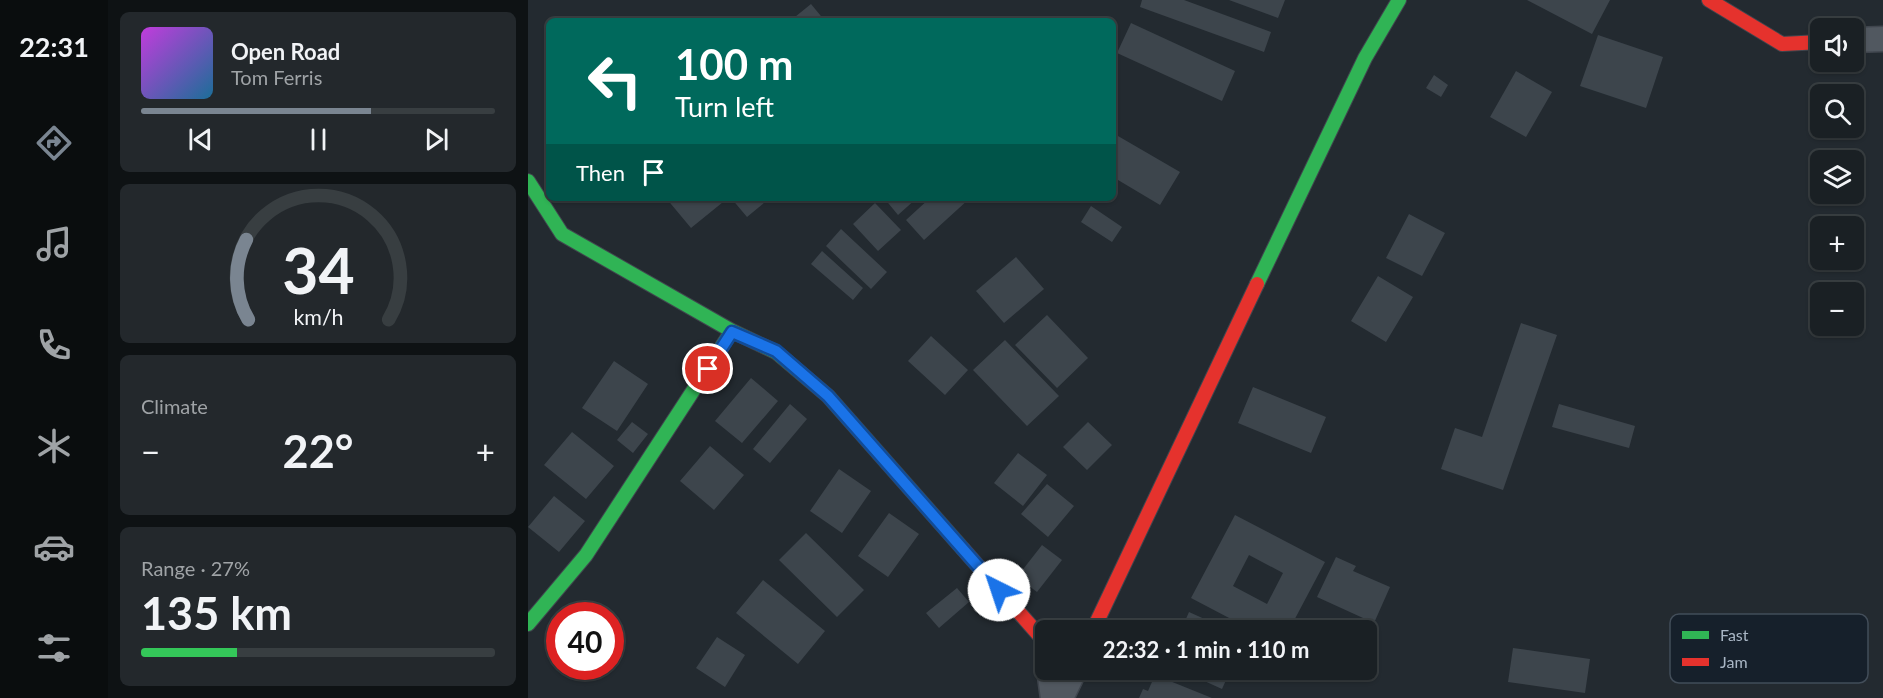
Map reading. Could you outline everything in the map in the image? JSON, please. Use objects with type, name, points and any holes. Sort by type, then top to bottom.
[{"type":"street","points":[[1098,620],[1365,58],[1399,0]]},
{"type":"street","points":[[1709,0],[1782,44],[1810,43]]},
{"type":"street","points":[[1864,40],[1883,39]]},
{"type":"street","points":[[528,181],[539,202],[562,234],[732,332],[776,351],[828,396],[1035,631]]},
{"type":"street","points":[[528,624],[586,555],[732,332]]},
{"type":"street","points":[[1051,680],[1053,698]]},
{"type":"street","points":[[1061,698],[1070,680]]},
{"type":"building","points":[[1142,0],[1184,0],[1271,32],[1264,52],[1140,7]]},
{"type":"building","points":[[1229,0],[1285,0],[1278,18]]},
{"type":"building","points":[[1527,0],[1610,0],[1592,34]]},
{"type":"building","points":[[811,4],[823,18],[794,18]]},
{"type":"building","points":[[1131,23],[1235,71],[1222,101],[1117,53]]},
{"type":"building","points":[[1598,35],[1663,57],[1646,108],[1580,86]]},
{"type":"building","points":[[1516,71],[1552,92],[1526,137],[1490,117]]},
{"type":"building","points":[[1434,75],[1448,85],[1441,97],[1426,88]]},
{"type":"building","points":[[1118,136],[1180,172],[1160,205],[1116,179],[1116,139]]},
{"type":"building","points":[[668,201],[724,201],[691,228]]},
{"type":"building","points":[[734,201],[766,201],[747,217]]},
{"type":"building","points":[[886,201],[914,201],[898,215]]},
{"type":"building","points":[[927,201],[967,201],[924,240],[906,220]]},
{"type":"building","points":[[875,203],[901,230],[878,251],[853,224]]},
{"type":"building","points":[[1091,206],[1122,227],[1112,242],[1081,222]]},
{"type":"building","points":[[1409,214],[1445,233],[1422,276],[1386,258]]},
{"type":"building","points":[[841,229],[887,272],[871,289],[826,246]]},
{"type":"building","points":[[822,251],[863,288],[853,300],[811,264]]},
{"type":"building","points":[[1016,257],[1044,289],[1004,323],[976,291]]},
{"type":"building","points":[[1378,276],[1413,297],[1386,342],[1351,321]]},
{"type":"building","points":[[1047,315],[1088,358],[1057,388],[1015,345]]},
{"type":"building","points":[[1521,323],[1557,335],[1503,490],[1441,469],[1455,428],[1482,437]]},
{"type":"building","points":[[931,336],[968,370],[945,395],[908,361]]},
{"type":"building","points":[[1005,340],[1059,396],[1027,426],[973,370]]},
{"type":"building","points":[[614,361],[648,384],[617,431],[582,408]]},
{"type":"building","points":[[751,378],[778,401],[742,443],[715,421]]},
{"type":"building","points":[[1253,387],[1326,417],[1311,453],[1238,423]]},
{"type":"building","points":[[790,404],[807,419],[770,463],[753,449]]},
{"type":"building","points":[[1559,404],[1635,426],[1629,448],[1552,427]]},
{"type":"building","points":[[632,422],[648,434],[633,453],[617,440]]},
{"type":"building","points":[[1088,422],[1112,445],[1087,470],[1063,447]]},
{"type":"building","points":[[572,432],[614,466],[586,499],[544,465]]},
{"type":"building","points":[[710,446],[744,475],[714,510],[680,481]]},
{"type":"building","points":[[1018,453],[1047,475],[1023,506],[994,483]]},
{"type":"building","points":[[839,469],[871,491],[842,533],[810,511]]},
{"type":"building","points":[[1047,484],[1074,506],[1048,537],[1021,514]]},
{"type":"building","points":[[554,496],[585,521],[559,552],[528,527]]},
{"type":"building","points":[[889,513],[919,534],[888,577],[858,556]]},
{"type":"building","points":[[1235,515],[1325,562],[1294,620],[1233,620],[1191,598]],"holes":[[[1249,555],[1283,573],[1267,604],[1233,586]]]},
{"type":"building","points":[[806,533],[864,590],[837,617],[779,560]]},
{"type":"building","points":[[1042,545],[1062,560],[1037,592],[1017,577]]},
{"type":"building","points":[[1336,557],[1356,566],[1353,571],[1390,587],[1375,620],[1367,620],[1317,597]]},
{"type":"building","points":[[763,580],[825,631],[798,664],[736,613]]},
{"type":"building","points":[[957,588],[969,602],[939,628],[926,613]]},
{"type":"building","points":[[1189,612],[1207,620],[1185,620]]},
{"type":"building","points":[[717,637],[745,655],[725,687],[696,668]]},
{"type":"building","points":[[1513,648],[1590,659],[1585,693],[1508,682]]},
{"type":"building","points":[[1153,680],[1167,680],[1212,698],[1139,698],[1143,689],[1148,691]]},
{"type":"building","points":[[1202,680],[1226,680],[1222,689]]},
{"type":"traffic: fast","points":[[1257,284],[1365,58],[1399,0]]},
{"type":"traffic: fast","points":[[528,181],[562,234],[732,331],[776,352],[828,396],[963,549]]},
{"type":"traffic: fast","points":[[528,624],[586,555],[732,331]]},
{"type":"traffic: jam","points":[[1709,0],[1782,44],[1810,43]]},
{"type":"traffic: jam","points":[[1098,620],[1257,284]]},
{"type":"traffic: jam","points":[[963,549],[1035,631]]},
{"type":"route","points":[[708,369],[732,332],[776,351],[828,396],[999,590]]}]
